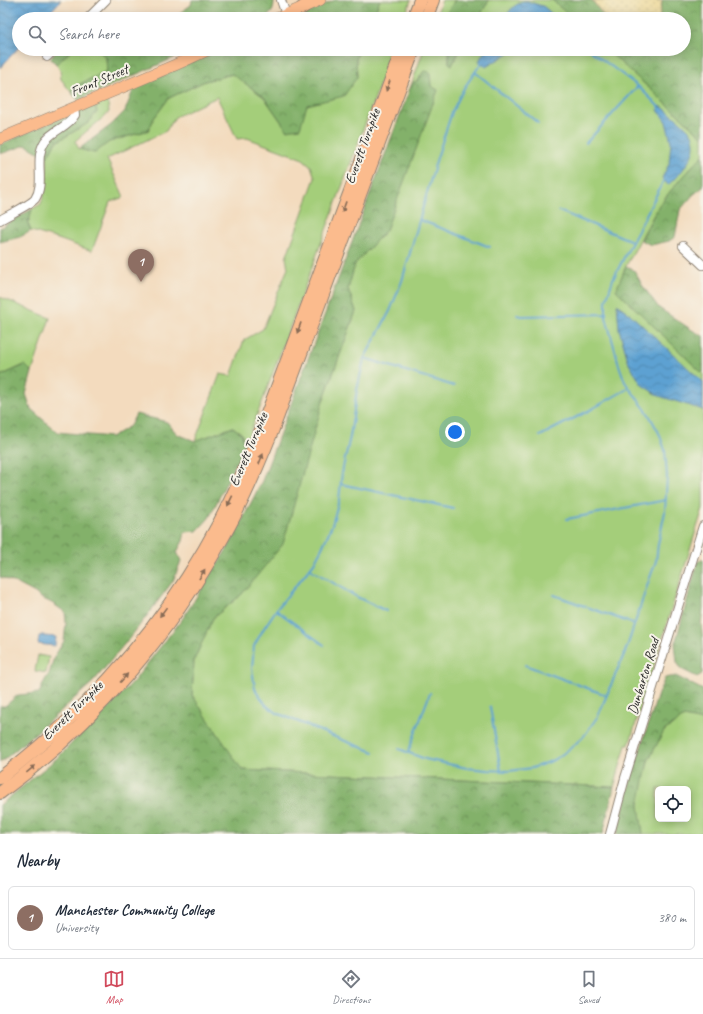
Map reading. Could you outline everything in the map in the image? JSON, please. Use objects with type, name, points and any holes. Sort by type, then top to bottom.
[{"type":"highway","points":[[302,8],[313,0]]},
{"type":"highway","points":[[416,12],[420,0]]},
{"type":"highway","points":[[429,12],[433,0]]},
{"type":"highway","name":"Everett Turnpike","points":[[0,778],[63,725],[123,663],[175,595],[209,540],[232,496],[260,430],[399,56]]},
{"type":"highway","name":"Everett Turnpike","points":[[0,793],[60,744],[120,684],[143,657],[173,617],[197,582],[226,533],[257,468],[273,429],[411,56]]},
{"type":"main road","points":[[293,12],[320,0]]},
{"type":"main road","name":"Front Street","points":[[0,139],[195,56]]},
{"type":"street","points":[[94,12],[106,0]]},
{"type":"street","points":[[281,0],[281,12]]},
{"type":"street","points":[[0,220],[34,199],[39,184],[39,156],[41,148],[48,137],[71,121],[75,115],[74,108]]},
{"type":"street","points":[[683,246],[703,265]]},
{"type":"street","name":"Dunbarton Road","points":[[610,834],[627,771],[703,526]]},
{"type":"green space","points":[[192,0],[274,0],[272,12],[181,12],[191,5]]},
{"type":"green space","points":[[335,0],[380,0],[375,12],[307,12]]},
{"type":"green space","points":[[380,0],[411,0],[407,12],[375,12]]},
{"type":"green space","points":[[442,0],[455,0],[448,12],[438,12]]},
{"type":"green space","points":[[455,0],[489,0],[482,12],[448,11]]},
{"type":"green space","points":[[489,0],[552,0],[565,12],[482,12]]},
{"type":"green space","points":[[552,0],[592,0],[601,12],[565,12]]},
{"type":"green space","points":[[662,0],[703,0],[703,137],[614,56],[691,56],[691,12],[660,12]]},
{"type":"green space","points":[[52,56],[65,56],[56,64],[50,58]]},
{"type":"green space","points":[[65,56],[104,56],[106,58],[107,71],[80,84],[70,91],[61,79],[60,70],[56,64]]},
{"type":"green space","points":[[104,56],[178,56],[78,100],[70,91],[80,84],[107,71],[106,58]]},
{"type":"green space","points":[[205,56],[357,56],[357,77],[344,96],[307,105],[300,128],[287,130],[264,97],[232,74],[205,81],[169,98],[154,118],[149,130],[109,142],[95,153],[79,149],[111,125],[125,111],[134,88]]},
{"type":"green space","points":[[357,56],[390,56],[244,447],[242,434],[233,427],[195,441],[220,374],[231,376],[244,340],[263,329],[288,268],[286,258],[315,178],[311,166],[303,159],[247,138],[237,139],[217,97],[175,117],[166,131],[107,159],[124,197],[110,202],[92,251],[31,231],[28,224],[32,209],[41,204],[47,184],[47,157],[55,143],[88,123],[97,112],[95,104],[106,101],[109,112],[75,141],[79,149],[94,153],[109,142],[149,130],[154,118],[169,98],[205,81],[233,74],[264,97],[287,130],[307,105],[357,77]]},
{"type":"green space","points":[[422,56],[449,56],[449,62],[452,65],[457,56],[614,56],[703,137],[703,155],[659,205],[626,266],[617,289],[703,374],[703,508],[629,745],[626,745],[614,787],[241,770],[192,695],[194,660],[213,618],[242,594],[323,401],[356,311],[348,289],[355,264],[386,230],[431,86],[424,71],[417,81],[412,83]]},
{"type":"green space","points":[[449,56],[457,56],[452,65],[449,63]]},
{"type":"green space","points":[[424,71],[430,72],[431,86],[438,90],[386,230],[355,264],[348,289],[356,311],[323,401],[283,544],[242,594],[213,618],[194,660],[192,695],[242,770],[614,787],[603,834],[0,834],[0,805],[56,759],[133,682],[183,618],[229,546],[262,481],[412,83],[417,81]]},
{"type":"green space","points":[[95,104],[97,112],[88,123],[55,143],[47,157],[26,145],[0,154],[0,145]]},
{"type":"green space","points":[[703,155],[703,187],[693,195],[680,210],[675,237],[669,241],[651,245],[641,240],[659,205]]},
{"type":"green space","points":[[32,209],[28,224],[31,231],[20,237],[0,242],[0,228]]},
{"type":"green space","points":[[626,266],[634,270],[642,285],[659,308],[703,336],[703,374],[616,290]]},
{"type":"green space","points":[[0,297],[50,318],[32,372],[24,365],[0,376]]},
{"type":"green space","points":[[25,365],[32,372],[26,394],[31,409],[57,432],[111,437],[130,426],[136,414],[167,422],[177,434],[195,441],[233,427],[242,434],[244,447],[209,518],[197,531],[185,532],[183,541],[177,552],[181,561],[173,581],[136,630],[94,681],[0,763],[0,706],[5,706],[18,695],[39,693],[49,674],[54,657],[64,641],[66,623],[65,612],[35,593],[0,577],[0,376]]},
{"type":"green space","points":[[703,559],[703,607],[701,624],[703,643],[702,674],[697,677],[681,669],[677,662],[675,644],[698,561]]},
{"type":"green space","points":[[38,655],[49,657],[46,673],[35,671]]},
{"type":"green space","points":[[676,676],[703,690],[703,721],[684,717],[664,731],[648,761],[639,805],[643,834],[617,834],[631,778],[658,694],[665,678]]},
{"type":"green space","points":[[684,717],[703,721],[703,832],[699,834],[643,834],[638,805],[648,761],[664,731]]},
{"type":"sand","points":[[592,0],[662,0],[660,12],[601,12]]},
{"type":"water","points":[[0,0],[61,0],[50,12],[12,12],[12,55],[0,68]]},
{"type":"water","points":[[526,1],[543,6],[550,12],[509,12],[518,4]]},
{"type":"water","points":[[482,56],[504,56],[486,67],[479,61]]},
{"type":"water","points":[[661,106],[690,131],[694,146],[689,161],[685,167],[668,185],[662,178],[669,164],[671,142],[666,122],[658,110]]},
{"type":"water","points":[[617,304],[630,314],[703,382],[703,410],[659,396],[642,385],[629,364],[619,329]]},
{"type":"water","points":[[39,636],[56,637],[55,646],[38,644]]},
{"type":"waterway","points":[[597,56],[638,86],[661,109]]},
{"type":"waterway","points":[[374,752],[277,713],[266,705],[255,689],[252,668],[254,646],[276,610],[314,563],[332,525],[339,500],[342,472],[364,359],[390,311],[402,281],[436,161],[452,112],[464,88],[482,62]]},
{"type":"waterway","points":[[475,72],[538,123]]},
{"type":"waterway","points":[[586,143],[638,86]]},
{"type":"waterway","points":[[399,749],[425,759],[467,768],[509,771],[532,768],[557,758],[572,747],[584,736],[598,716],[627,647],[656,561],[665,512],[667,476],[665,450],[659,433],[648,413],[625,382],[619,365],[606,317],[606,301],[613,279],[665,178]]},
{"type":"waterway","points":[[559,211],[632,241]]},
{"type":"waterway","points":[[420,220],[490,247]]},
{"type":"waterway","points":[[517,315],[606,314]]},
{"type":"waterway","points":[[364,358],[454,386]]},
{"type":"waterway","points":[[540,436],[629,388]]},
{"type":"waterway","points":[[341,484],[453,508]]},
{"type":"waterway","points":[[567,519],[666,500]]},
{"type":"waterway","points":[[310,569],[357,597],[386,611]]},
{"type":"waterway","points":[[554,595],[634,624]]},
{"type":"waterway","points":[[276,610],[324,645]]},
{"type":"waterway","points":[[525,665],[606,695]]},
{"type":"waterway","points":[[408,753],[430,693]]},
{"type":"waterway","points":[[490,707],[501,771]]},
{"type":"place","name":"Manchester Community College","points":[[141,282]]}]
